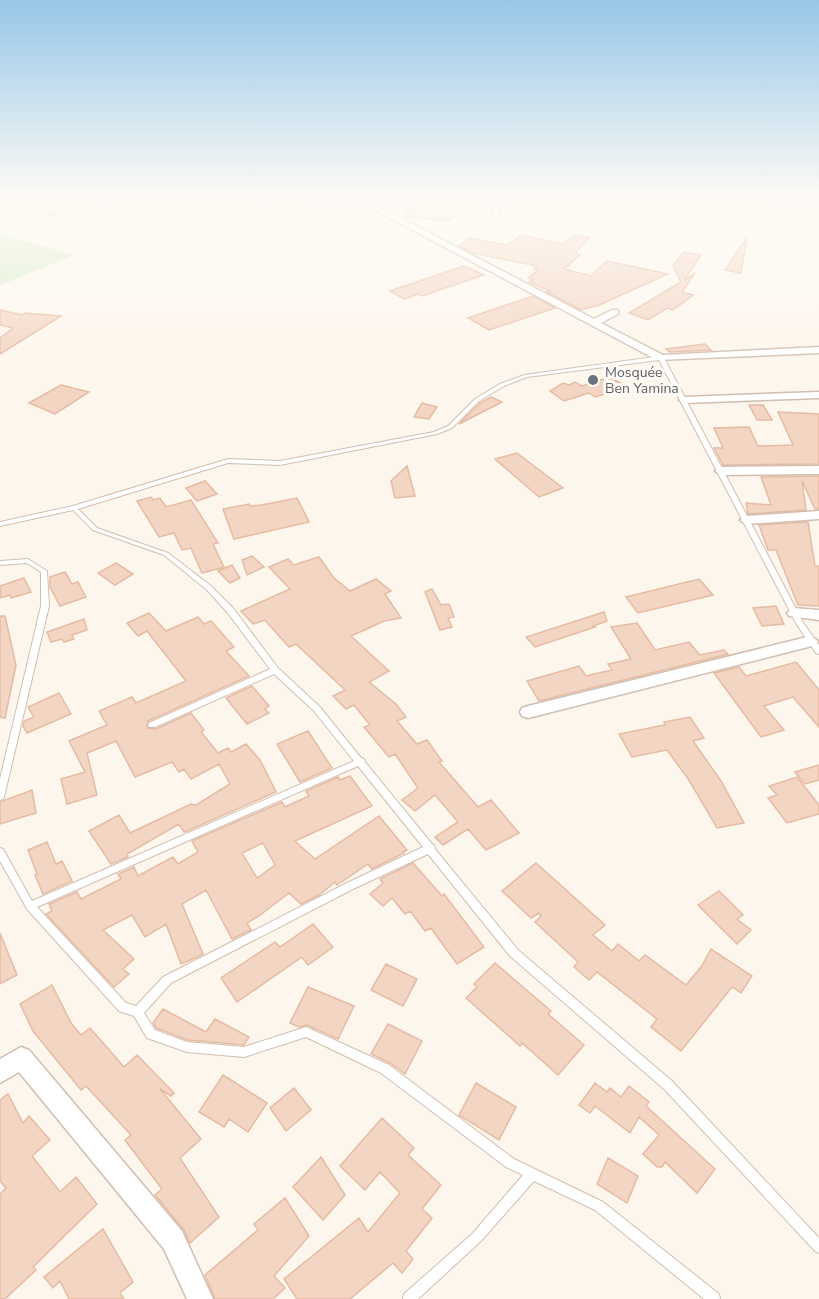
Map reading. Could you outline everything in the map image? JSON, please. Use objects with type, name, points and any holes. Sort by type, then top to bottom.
[{"type":"street","points":[[474,261],[661,358],[819,350]]},
{"type":"street","points":[[593,323],[615,312]]},
{"type":"street","points":[[684,400],[819,395]]},
{"type":"street","points":[[721,471],[819,470]]},
{"type":"street","points":[[746,520],[819,515]]},
{"type":"street","points":[[798,619],[819,616]]},
{"type":"street","points":[[528,712],[815,646]]},
{"type":"street","points":[[0,1072],[21,1058],[173,1240],[200,1299]]},
{"type":"lane","points":[[0,524],[74,508],[228,461],[280,463],[435,433],[450,427],[477,400],[502,385],[526,376],[661,358],[798,619],[815,646]]},
{"type":"lane","points":[[74,508],[95,529],[165,554],[209,588],[230,610],[275,670],[317,709],[361,761],[514,953],[668,1085],[819,1246]]},
{"type":"lane","points":[[0,563],[28,561],[44,571],[45,606],[0,797]]},
{"type":"lane","points":[[152,725],[275,670]]},
{"type":"lane","points":[[30,906],[361,761]]},
{"type":"lane","points":[[138,1012],[167,980],[350,886],[431,848]]},
{"type":"lane","points":[[0,852],[30,906],[123,1007],[138,1012],[151,1034],[187,1047],[244,1052],[306,1032],[385,1069],[510,1163],[599,1206],[714,1299]]},
{"type":"lane","points":[[409,1299],[477,1237],[532,1174]]},
{"type":"green space","points":[[0,261],[60,261],[0,285]]},
{"type":"building","points":[[511,261],[574,261],[564,269],[591,276],[607,261],[668,274],[599,305],[581,310],[547,292],[550,291],[529,282],[533,279],[529,278],[538,270],[534,269],[537,266]]},
{"type":"building","points":[[677,261],[697,261],[684,280],[695,273],[682,292],[693,295],[673,310],[667,308],[648,320],[629,313],[681,282],[673,266]]},
{"type":"building","points":[[731,261],[743,261],[741,273],[725,270]]},
{"type":"building","points":[[464,266],[484,275],[422,296],[419,294],[404,299],[390,291]]},
{"type":"building","points":[[533,296],[555,308],[489,330],[468,318]]},
{"type":"building","points":[[0,310],[22,315],[25,313],[61,316],[0,354],[0,338],[13,328],[0,325]]},
{"type":"building","points":[[705,344],[711,350],[670,352],[666,349]]},
{"type":"building","points":[[609,377],[628,387],[595,397],[589,393],[564,401],[550,391],[563,383],[569,385],[575,382],[582,386]]},
{"type":"building","points":[[61,385],[89,392],[55,414],[29,403]]},
{"type":"building","points":[[491,397],[502,402],[459,424],[480,403]]},
{"type":"building","points":[[422,403],[437,407],[429,419],[414,417]]},
{"type":"building","points":[[749,405],[763,405],[772,420],[757,420]]},
{"type":"building","points":[[778,412],[819,414],[819,464],[723,465],[714,448],[723,448],[714,428],[749,427],[758,446],[793,445]]},
{"type":"building","points":[[517,453],[563,488],[539,497],[495,459]]},
{"type":"building","points":[[407,466],[415,496],[395,498],[391,481]]},
{"type":"building","points":[[819,476],[819,509],[815,509],[802,481],[806,510],[748,514],[746,503],[771,505],[761,477]]},
{"type":"building","points":[[205,481],[217,494],[197,501],[186,488]]},
{"type":"building","points":[[151,497],[153,500],[160,498],[166,507],[191,500],[218,543],[213,544],[224,567],[202,573],[191,548],[182,550],[174,533],[159,537],[137,501]]},
{"type":"building","points":[[297,498],[309,522],[234,539],[223,509]]},
{"type":"building","points":[[808,522],[815,566],[819,566],[819,606],[798,605],[776,550],[768,550],[759,525]]},
{"type":"building","points":[[252,556],[264,567],[247,575],[242,560]]},
{"type":"building","points":[[319,557],[334,578],[350,591],[376,579],[391,591],[385,594],[401,618],[384,621],[351,636],[389,671],[369,682],[396,704],[406,717],[397,721],[417,744],[427,740],[442,761],[439,762],[478,807],[491,800],[519,833],[486,850],[468,829],[443,845],[435,837],[458,822],[435,795],[415,811],[402,800],[418,788],[395,754],[389,757],[364,727],[370,725],[354,705],[346,709],[333,696],[345,690],[296,644],[289,647],[265,620],[253,624],[241,611],[290,589],[269,567],[288,559],[294,565]]},
{"type":"building","points":[[116,563],[133,574],[115,585],[98,573]]},
{"type":"building","points":[[232,565],[240,578],[230,583],[218,571]]},
{"type":"building","points":[[65,572],[72,584],[78,582],[86,597],[60,606],[50,587],[50,577]]},
{"type":"building","points":[[24,578],[31,592],[11,598],[10,595],[0,598],[0,586]]},
{"type":"building","points":[[699,579],[713,595],[638,613],[626,597]]},
{"type":"building","points":[[432,589],[441,605],[449,604],[454,617],[448,618],[452,627],[440,630],[425,592]]},
{"type":"building","points":[[776,606],[784,624],[762,626],[753,608]]},
{"type":"building","points":[[604,612],[607,621],[535,647],[526,637]]},
{"type":"building","points":[[149,613],[166,631],[198,617],[204,624],[211,621],[234,647],[226,651],[249,676],[148,721],[147,728],[156,729],[191,713],[204,730],[201,732],[218,753],[228,748],[231,752],[246,744],[260,760],[276,792],[184,832],[179,824],[127,854],[128,857],[111,864],[89,831],[119,815],[130,833],[191,804],[196,805],[230,784],[219,764],[191,779],[184,769],[179,772],[172,762],[135,777],[116,741],[87,753],[97,795],[67,804],[61,779],[85,772],[69,741],[107,725],[99,711],[132,697],[136,703],[186,681],[147,631],[138,636],[127,623]]},
{"type":"building","points":[[0,616],[5,616],[16,665],[5,718],[0,717]]},
{"type":"building","points":[[84,619],[87,630],[72,635],[74,639],[51,642],[47,632]]},
{"type":"building","points":[[637,623],[655,650],[689,642],[700,655],[724,650],[728,654],[539,701],[527,681],[579,666],[586,676],[612,670],[608,664],[631,659],[611,627]]},
{"type":"building","points":[[796,662],[819,690],[819,727],[793,697],[764,706],[784,730],[761,737],[714,673],[739,667],[746,676]]},
{"type":"building","points":[[252,686],[269,706],[265,709],[269,713],[247,724],[226,698]]},
{"type":"building","points":[[59,693],[71,714],[27,733],[23,726],[24,721],[34,717],[28,707]]},
{"type":"building","points":[[690,717],[704,738],[693,741],[721,781],[744,823],[717,828],[689,780],[667,750],[632,757],[619,734],[665,725],[664,722]]},
{"type":"building","points":[[308,731],[332,768],[300,782],[277,744]]},
{"type":"building","points":[[819,765],[819,780],[805,784],[795,772]]},
{"type":"building","points":[[350,776],[372,806],[295,841],[315,859],[379,816],[407,850],[372,869],[368,864],[337,885],[335,882],[319,895],[301,904],[289,893],[247,923],[251,930],[232,939],[206,890],[182,904],[203,954],[195,958],[181,964],[166,924],[145,937],[132,915],[103,930],[134,959],[123,969],[129,974],[114,987],[46,914],[52,911],[49,904],[77,892],[81,899],[121,879],[118,874],[134,867],[138,876],[173,857],[178,864],[198,852],[192,841],[282,802],[285,807],[309,796],[306,791],[338,777],[340,780]],"holes":[[[263,843],[275,865],[257,878],[242,853]]]},
{"type":"building","points":[[797,777],[819,805],[819,814],[787,823],[768,798],[777,795],[769,786]]},
{"type":"building","points":[[32,790],[36,813],[0,824],[0,802]]},
{"type":"building","points":[[47,842],[56,864],[62,861],[72,881],[43,894],[28,850]]},
{"type":"building","points":[[413,863],[442,896],[444,894],[484,947],[457,964],[431,928],[425,931],[410,911],[405,914],[392,898],[383,906],[370,894],[383,883],[380,879]]},
{"type":"building","points":[[536,863],[605,925],[593,935],[612,951],[618,944],[639,961],[645,955],[686,985],[701,967],[711,949],[752,976],[741,993],[732,987],[681,1051],[651,1027],[657,1019],[597,972],[589,980],[574,967],[578,962],[535,922],[541,916],[539,913],[531,918],[502,891]]},
{"type":"building","points":[[719,891],[743,915],[737,919],[751,930],[737,944],[698,905]]},
{"type":"building","points":[[313,924],[333,947],[308,965],[302,957],[237,1002],[221,978],[275,942],[280,947]]},
{"type":"building","points":[[0,933],[17,975],[0,984]]},
{"type":"building","points":[[495,963],[551,1011],[548,1014],[584,1045],[558,1075],[522,1043],[520,1046],[466,998],[477,987],[474,984]]},
{"type":"building","points":[[386,964],[417,979],[403,1006],[371,990]]},
{"type":"building","points":[[52,985],[71,1023],[81,1035],[90,1028],[124,1067],[137,1055],[174,1093],[171,1096],[160,1089],[201,1139],[180,1158],[219,1217],[190,1243],[184,1230],[155,1195],[162,1189],[125,1140],[131,1135],[86,1086],[81,1090],[33,1031],[20,1004]]},
{"type":"building","points":[[308,987],[354,1006],[338,1039],[307,1025],[299,1027],[290,1023]]},
{"type":"building","points":[[163,1009],[206,1032],[215,1019],[249,1037],[244,1045],[188,1040],[156,1028],[153,1023]]},
{"type":"building","points":[[388,1024],[422,1041],[405,1074],[390,1063],[371,1054]]},
{"type":"building","points":[[223,1075],[267,1103],[248,1132],[229,1119],[224,1127],[199,1112]]},
{"type":"building","points":[[476,1083],[516,1107],[499,1140],[459,1115]]},
{"type":"building","points":[[595,1083],[607,1092],[610,1088],[621,1097],[629,1086],[649,1102],[646,1106],[715,1169],[697,1193],[665,1162],[662,1167],[657,1167],[643,1154],[659,1135],[639,1117],[630,1133],[595,1106],[590,1113],[579,1105]]},
{"type":"building","points":[[294,1088],[311,1110],[286,1131],[270,1108]]},
{"type":"building","points":[[8,1094],[23,1123],[29,1116],[50,1140],[32,1156],[60,1192],[76,1177],[97,1204],[33,1267],[36,1270],[5,1299],[0,1299],[0,1194],[6,1188],[0,1181],[0,1100]]},
{"type":"building","points":[[382,1118],[414,1148],[408,1155],[441,1185],[422,1209],[432,1218],[406,1251],[413,1259],[402,1273],[393,1263],[350,1299],[297,1299],[284,1279],[359,1218],[368,1232],[400,1193],[380,1172],[365,1190],[340,1166]]},
{"type":"building","points":[[321,1157],[345,1195],[323,1220],[293,1187]]},
{"type":"building","points":[[608,1158],[638,1176],[627,1203],[597,1184]]},
{"type":"building","points":[[285,1198],[309,1236],[274,1276],[285,1288],[273,1299],[215,1299],[205,1275],[258,1230],[254,1224]]},
{"type":"building","points":[[103,1229],[133,1282],[120,1293],[124,1299],[69,1299],[60,1281],[53,1288],[44,1277]]},
{"type":"place","name":"Mosquée Ben Yamina","points":[[593,380]]}]
